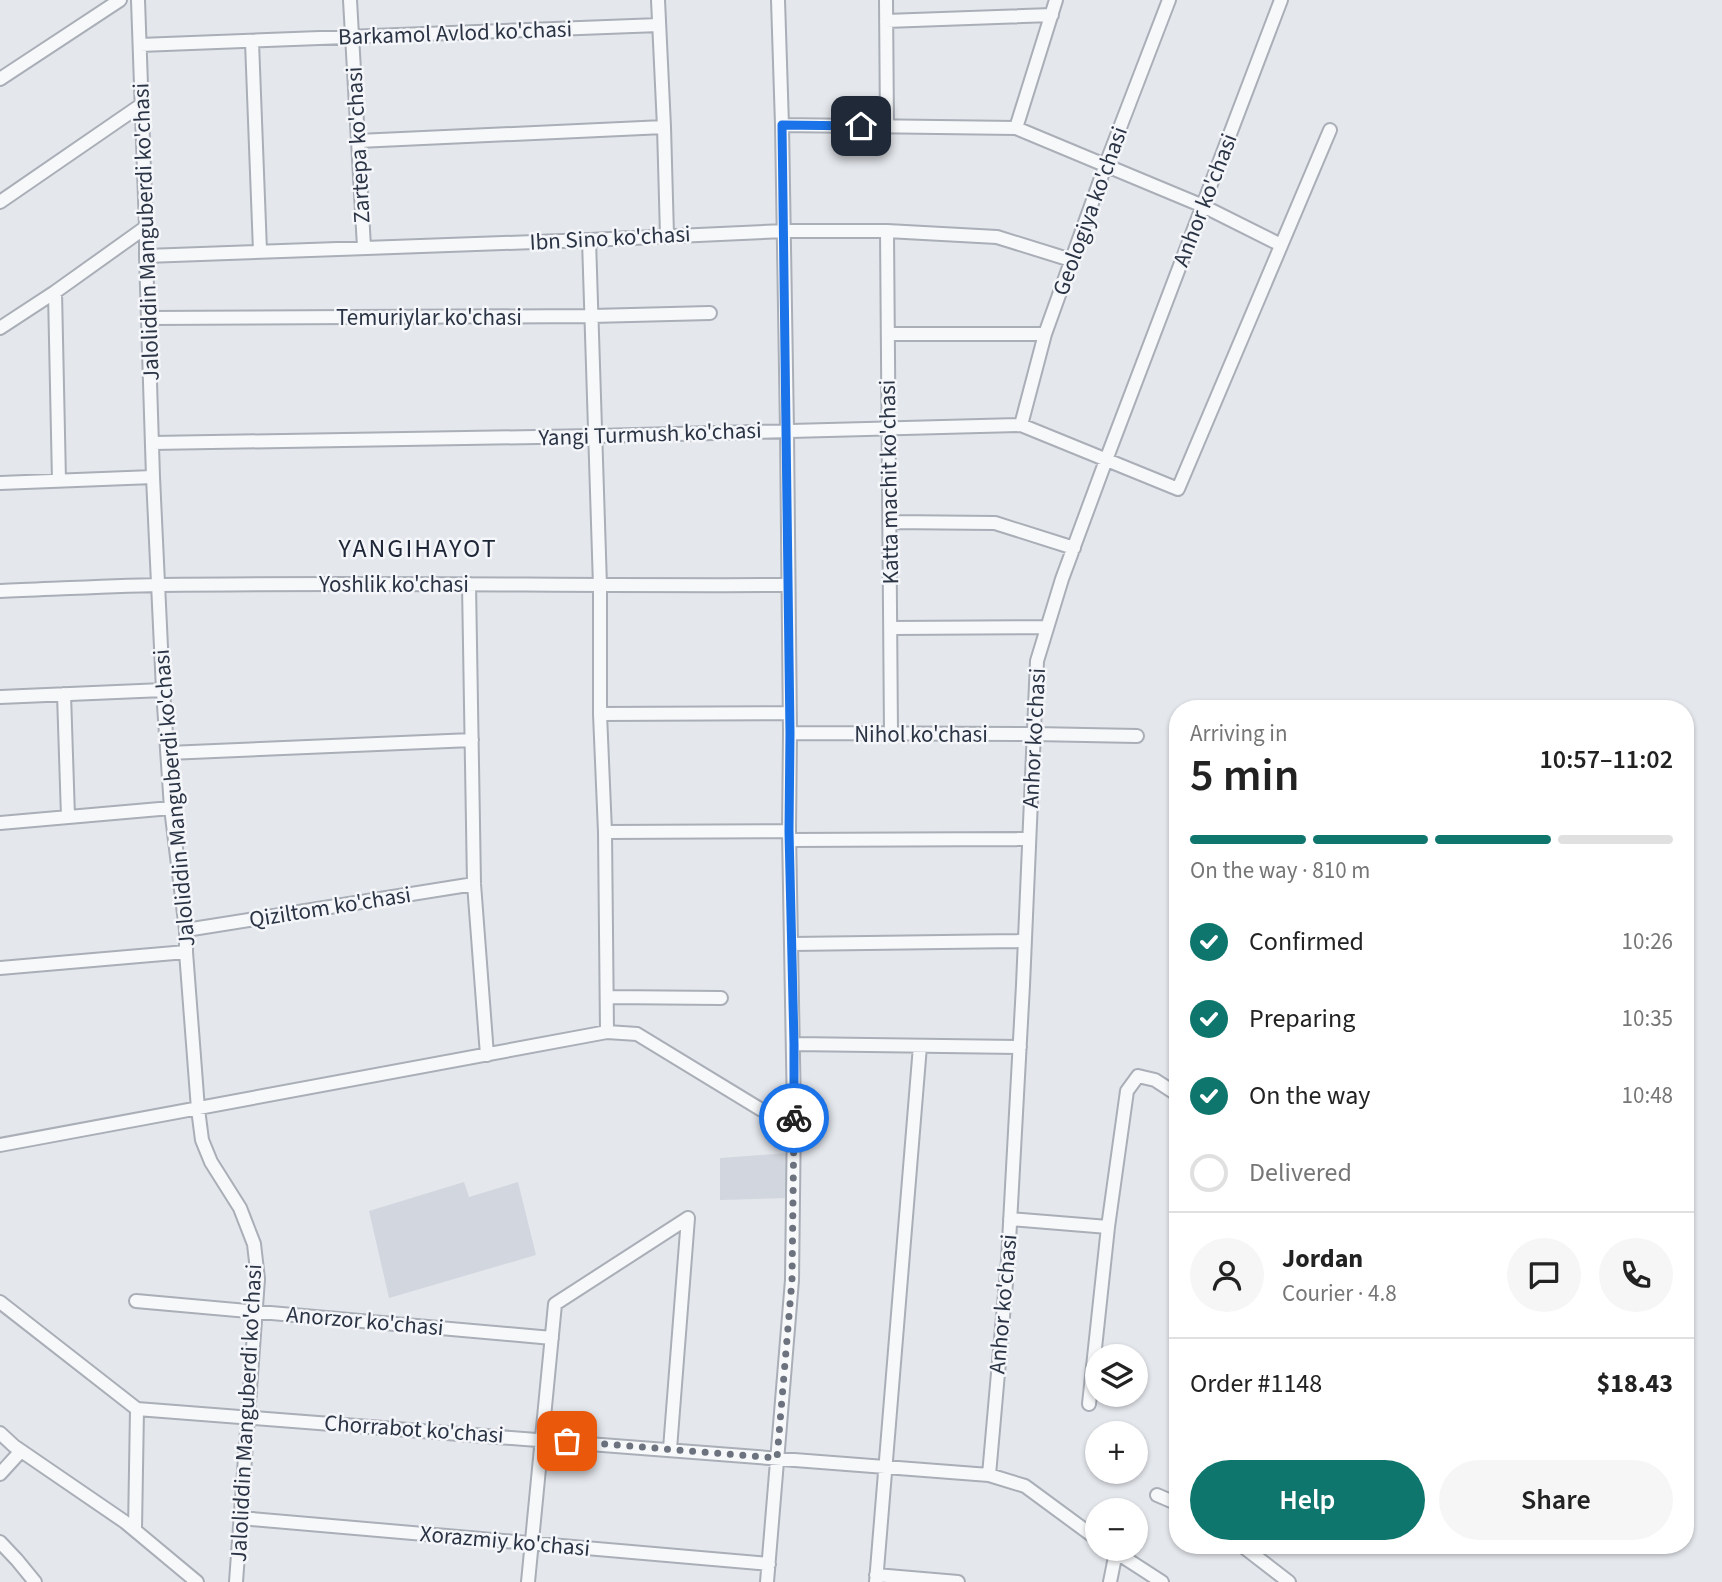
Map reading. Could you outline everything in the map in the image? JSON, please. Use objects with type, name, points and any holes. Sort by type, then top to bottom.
[{"type":"street","points":[[0,79],[120,0]]},
{"type":"street","name":"Jaloliddin Manguberdi ko'chasi","points":[[138,0],[153,477],[163,690],[171,808],[186,930],[198,1109],[202,1140],[211,1162],[240,1208],[254,1244],[258,1279],[236,1582]]},
{"type":"street","name":"Zartepa ko'chasi","points":[[349,0],[364,247]]},
{"type":"street","points":[[658,0],[667,235]]},
{"type":"street","points":[[767,1582],[792,1280],[794,1114],[787,430],[778,0]]},
{"type":"street","points":[[886,0],[887,126]]},
{"type":"street","points":[[1016,128],[1056,0]]},
{"type":"street","name":"Geologiya ko'chasi","points":[[1021,425],[1045,334],[1169,0]]},
{"type":"street","name":"Anhor ko'chasi","points":[[989,1475],[1010,1219],[1037,660],[1062,579],[1281,0]]},
{"type":"street","points":[[887,21],[1052,15]]},
{"type":"street","name":"Barkamol Avlod ko'chasi","points":[[140,45],[659,25]]},
{"type":"street","points":[[252,42],[260,251]]},
{"type":"street","points":[[0,202],[141,105]]},
{"type":"street","points":[[782,125],[1016,128],[1203,206],[1281,245],[1329,130]]},
{"type":"street","points":[[358,141],[664,127]]},
{"type":"street","points":[[0,328],[146,227]]},
{"type":"street","name":"Ibn Sino ko'chasi","points":[[146,256],[784,231],[887,231],[997,237],[1071,260]]},
{"type":"street","name":"Katta machit ko'chasi","points":[[887,231],[891,734]]},
{"type":"street","points":[[589,240],[600,586],[607,1032]]},
{"type":"street","name":"Yangi Turmush ko'chasi","points":[[152,443],[596,436],[1021,425],[1178,489],[1281,245]]},
{"type":"street","points":[[55,292],[59,481]]},
{"type":"street","name":"Temuriylar ko'chasi","points":[[148,318],[710,313]]},
{"type":"street","points":[[888,334],[1045,334]]},
{"type":"street","points":[[0,483],[153,477]]},
{"type":"street","points":[[890,522],[995,523],[1074,548]]},
{"type":"street","points":[[469,584],[474,884],[487,1055]]},
{"type":"street","name":"Yoshlik ko'chasi","points":[[0,591],[158,585],[787,585]]},
{"type":"street","points":[[891,628],[1048,626]]},
{"type":"street","points":[[0,697],[163,690]]},
{"type":"street","points":[[64,694],[68,817]]},
{"type":"street","points":[[600,715],[789,713]]},
{"type":"street","name":"Nihol ko'chasi","points":[[790,733],[1137,736]]},
{"type":"street","points":[[168,753],[472,740]]},
{"type":"street","points":[[0,823],[171,808]]},
{"type":"street","points":[[605,832],[1029,839]]},
{"type":"street","name":"Qiziltom ko'chasi","points":[[186,930],[474,884]]},
{"type":"street","points":[[792,944],[1025,941]]},
{"type":"street","points":[[0,968],[186,952]]},
{"type":"street","points":[[607,997],[721,998]]},
{"type":"street","points":[[0,1146],[607,1032],[637,1034],[760,1109],[779,1115],[794,1114]]},
{"type":"street","points":[[794,1044],[1020,1047]]},
{"type":"street","points":[[920,1046],[876,1579],[958,1582]]},
{"type":"street","points":[[1095,1344],[1127,1091],[1138,1076],[1155,1080],[1169,1089]]},
{"type":"street","points":[[528,1582],[555,1304],[688,1218],[670,1449]]},
{"type":"street","points":[[1010,1219],[1108,1227]]},
{"type":"street","points":[[0,1301],[137,1409],[135,1530]]},
{"type":"street","name":"Anorzor ko'chasi","points":[[136,1301],[552,1338]]},
{"type":"street","name":"Chorrabot ko'chasi","points":[[137,1409],[989,1475],[1025,1486],[1085,1530]]},
{"type":"street","points":[[0,1433],[21,1451],[125,1522],[197,1582]]},
{"type":"street","points":[[0,1474],[21,1451]]},
{"type":"street","points":[[1157,1495],[1169,1500]]},
{"type":"street","name":"Xorazmiy ko'chasi","points":[[240,1518],[769,1564]]},
{"type":"street","points":[[0,1542],[35,1582]]},
{"type":"street","points":[[1253,1554],[1289,1582]]},
{"type":"street","points":[[1110,1582],[1113,1561]]},
{"type":"street","points":[[1130,1561],[1162,1582]]},
{"type":"shaded area","points":[[788,1153],[787,1198],[720,1200],[720,1158]]},
{"type":"shaded area","points":[[464,1182],[469,1197],[518,1182],[536,1255],[389,1298],[369,1211]]},
{"type":"way so far","points":[[567,1441],[777,1458],[792,1280],[794,1118]]},
{"type":"district","name":"YANGIHAYOT","points":[[418,548]]},
{"type":"route","points":[[794,1118],[782,125],[861,126]]}]
